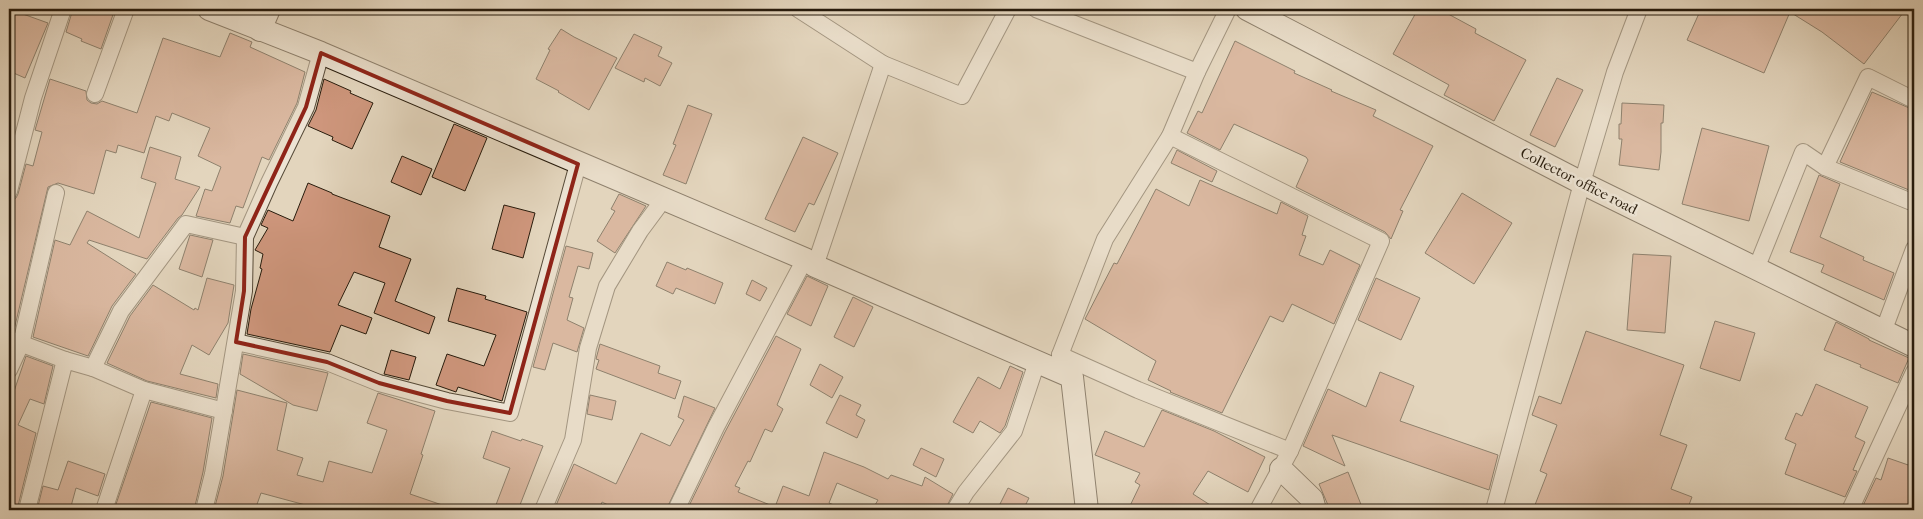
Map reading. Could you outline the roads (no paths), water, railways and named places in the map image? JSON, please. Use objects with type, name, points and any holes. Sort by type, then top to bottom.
[{"type":"street","points":[[9,191],[32,98],[63,9]]},
{"type":"street","points":[[95,94],[126,9]]},
{"type":"street","points":[[209,9],[321,54],[810,262],[1072,377]]},
{"type":"street","points":[[260,30],[269,9]]},
{"type":"street","points":[[798,9],[883,64],[962,96],[1008,9]]},
{"type":"street","points":[[1036,9],[1197,72]]},
{"type":"street","points":[[1087,510],[1072,377],[1060,355],[1105,239],[1170,136],[1197,72],[1228,9]]},
{"type":"street","name":"Collector office road","points":[[1247,9],[1582,183],[1914,346]]},
{"type":"street","points":[[1494,510],[1582,183],[1614,72],[1640,9]]},
{"type":"street","points":[[204,510],[213,474],[244,291],[246,237],[268,183],[306,107],[321,54]]},
{"type":"street","points":[[676,510],[716,427],[810,262],[883,64]]},
{"type":"street","points":[[1825,167],[1868,77],[1914,100]]},
{"type":"street","points":[[1170,136],[1381,241],[1285,460],[1258,510]]},
{"type":"street","points":[[1756,269],[1803,152],[1825,167],[1914,203]]},
{"type":"street","points":[[236,342],[327,362],[379,383],[447,401],[510,413],[578,164]]},
{"type":"street","points":[[9,370],[56,193]]},
{"type":"street","points":[[543,510],[573,440],[588,348],[607,286],[640,231],[663,200]]},
{"type":"street","points":[[92,368],[121,310],[186,224],[246,237]]},
{"type":"street","points":[[1883,332],[1914,249]]},
{"type":"street","points":[[15,342],[92,368],[144,390],[224,411]]},
{"type":"street","points":[[1060,355],[1285,460],[1312,499],[1316,510]]},
{"type":"street","points":[[27,510],[65,360]]},
{"type":"street","points":[[954,510],[1014,431],[1038,362]]},
{"type":"street","points":[[1850,510],[1914,372]]},
{"type":"street","points":[[104,510],[144,390]]}]
